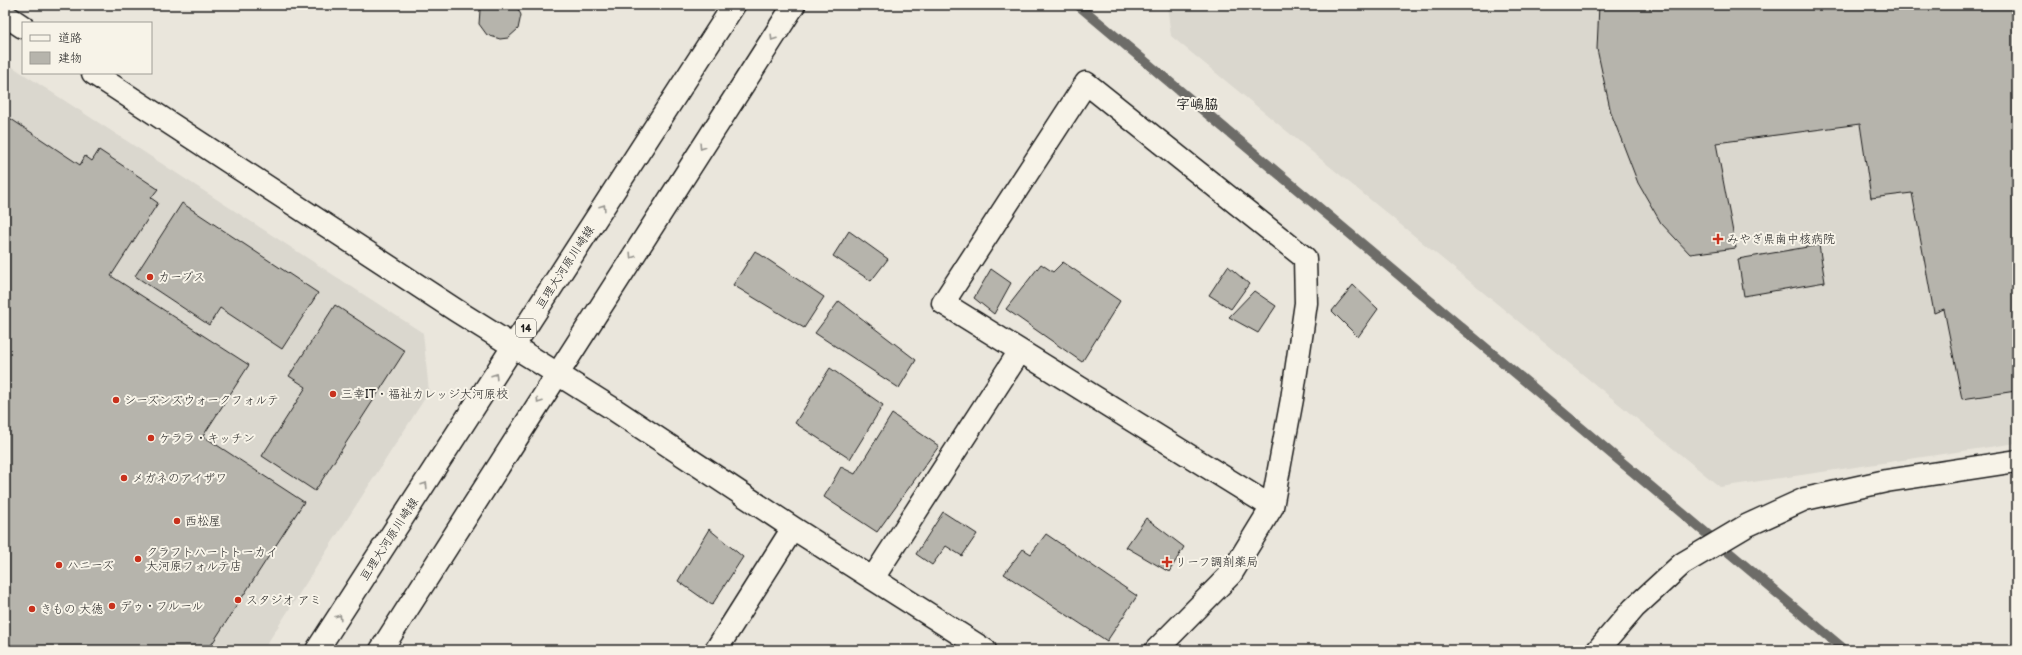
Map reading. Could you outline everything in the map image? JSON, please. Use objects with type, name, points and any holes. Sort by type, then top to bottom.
[{"type":"street","name":"亘理大河原川崎線","points":[[317,650],[734,5]]},
{"type":"street","points":[[381,650],[794,5]]},
{"type":"street","points":[[5,16],[22,26]]},
{"type":"street","points":[[95,74],[615,410],[793,528],[984,650]]},
{"type":"street","points":[[1156,650],[1231,574],[1272,507],[1292,400],[1305,310],[1305,258],[1086,83],[943,303],[1272,507]]},
{"type":"street","points":[[873,578],[1020,351]]},
{"type":"street","points":[[1598,650],[1634,608],[1682,564],[1746,526],[1805,499],[1886,480],[2017,461]]},
{"type":"street","points":[[716,650],[793,528]]},
{"type":"shaded area","name":"みやぎ県南中核病院","points":[[1167,5],[2017,5],[2017,443],[1720,487],[1171,36]]},
{"type":"shaded area","name":"シーズンズウォークフォルテ","points":[[5,62],[423,333],[429,392],[263,650],[5,650]]},
{"type":"building","points":[[483,5],[516,5],[521,15],[518,29],[508,38],[500,39],[487,35],[479,24],[480,10]]},
{"type":"building","points":[[1599,5],[2017,5],[2017,400],[2016,391],[1962,399],[1944,309],[1934,313],[1912,193],[1871,198],[1860,124],[1716,143],[1736,248],[1690,254],[1661,223],[1638,183],[1611,113],[1597,49]]},
{"type":"building","name":"シーズンズウォークフォルテ","points":[[5,115],[80,165],[85,156],[92,161],[99,150],[158,189],[151,198],[158,203],[111,276],[249,365],[203,436],[304,502],[208,650],[5,650]]},
{"type":"building","points":[[182,203],[318,293],[282,349],[220,308],[209,325],[135,276]]},
{"type":"building","points":[[849,231],[888,259],[871,281],[833,256]]},
{"type":"building","points":[[1819,245],[1825,282],[1744,296],[1738,259]]},
{"type":"building","points":[[755,251],[824,297],[804,328],[733,285]]},
{"type":"building","points":[[1063,262],[1120,301],[1082,362],[1006,309],[1041,264],[1053,272]]},
{"type":"building","points":[[1228,266],[1249,284],[1231,309],[1209,295]]},
{"type":"building","points":[[991,269],[1011,283],[994,314],[974,298]]},
{"type":"building","points":[[1353,285],[1378,309],[1358,337],[1332,311]]},
{"type":"building","points":[[1254,291],[1276,306],[1258,333],[1229,317]]},
{"type":"building","points":[[839,301],[916,360],[899,388],[815,333]]},
{"type":"building","name":"シーズンズウォークフォルテ","points":[[335,305],[405,351],[315,491],[262,456],[306,387],[289,376]]},
{"type":"building","points":[[830,368],[883,405],[850,459],[795,423]]},
{"type":"building","points":[[892,414],[939,446],[877,532],[824,497],[841,467],[855,474]]},
{"type":"building","points":[[943,512],[977,534],[962,556],[946,546],[932,565],[916,554]]},
{"type":"building","points":[[1146,518],[1184,547],[1169,572],[1126,547]]},
{"type":"building","points":[[709,529],[743,557],[712,605],[678,581]]},
{"type":"building","points":[[1046,534],[1137,596],[1107,641],[1004,574],[1023,549],[1031,554]]},
{"type":"waterway","points":[[1078,5],[1845,650]]},
{"type":"place","name":"みやぎ県南中核病院","points":[[1718,239]]},
{"type":"place","name":"カーブス","points":[[150,277]]},
{"type":"place","name":"三幸IT・福祉カレッジ大河原校","points":[[333,394]]},
{"type":"place","name":"シーズンズウォークフォルテ","points":[[116,400]]},
{"type":"place","name":"ケララ・キッチン","points":[[151,438]]},
{"type":"place","name":"メガネのアイザワ","points":[[124,478]]},
{"type":"place","name":"西松屋","points":[[177,521]]},
{"type":"place","name":"クラフトハートトーカイ 大河原フォルテ店","points":[[138,559]]},
{"type":"place","name":"リーフ調剤薬局","points":[[1167,562]]},
{"type":"place","name":"ハニーズ","points":[[59,565]]},
{"type":"place","name":"スタジオ アミ","points":[[238,600]]},
{"type":"place","name":"デゥ・フルール","points":[[112,606]]},
{"type":"place","name":"きもの 大徳","points":[[32,609]]},
{"type":"district","name":"字嶋脇","points":[[1197,104]]}]
